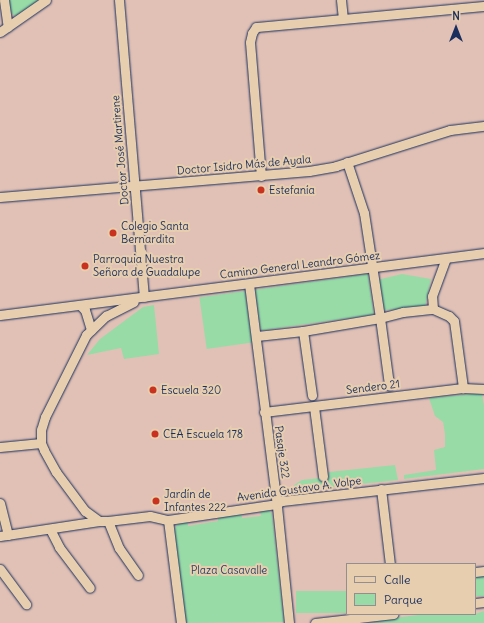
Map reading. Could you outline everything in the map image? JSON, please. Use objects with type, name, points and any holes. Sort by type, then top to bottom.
[{"type":"street","points":[[4,0],[8,27]]},
{"type":"street","points":[[0,32],[46,0]]},
{"type":"street","name":"Doctor José Martirene","points":[[119,0],[136,187],[144,297]]},
{"type":"street","points":[[341,0],[343,18]]},
{"type":"street","points":[[261,176],[250,42],[253,30],[260,26],[484,6]]},
{"type":"street","name":"Doctor Isidro Más de Ayala","points":[[0,197],[136,187],[309,171],[347,162],[450,130],[484,126]]},
{"type":"street","points":[[347,162],[364,213],[389,385]]},
{"type":"street","name":"Camino General Leandro Gómez","points":[[0,315],[484,253]]},
{"type":"street","points":[[433,309],[432,296],[446,258]]},
{"type":"street","name":"Pasaje 322","points":[[249,284],[264,412],[276,497],[289,623]]},
{"type":"street","points":[[138,575],[119,548],[104,521],[85,511],[66,486],[47,457],[41,443],[41,430],[45,417],[77,350],[91,330],[106,316],[144,297]]},
{"type":"street","points":[[80,305],[85,310],[91,330]]},
{"type":"street","points":[[256,336],[303,331],[380,318],[403,312],[433,309],[443,312],[454,321],[463,388]]},
{"type":"street","points":[[303,331],[312,395]]},
{"type":"street","name":"Sendero 21","points":[[264,412],[463,388],[484,389]]},
{"type":"street","points":[[314,406],[323,476]]},
{"type":"street","points":[[0,448],[41,443]]},
{"type":"street","name":"Avenida Gustavo A. Volpe","points":[[4,536],[104,521],[150,516],[168,520],[276,504],[282,501],[484,478]]},
{"type":"street","points":[[381,489],[390,563]]},
{"type":"street","points":[[0,504],[4,536]]},
{"type":"street","points":[[168,520],[181,623]]},
{"type":"street","points":[[50,529],[59,547],[90,588]]},
{"type":"street","points":[[0,569],[26,604]]},
{"type":"street","points":[[315,623],[383,615]]},
{"type":"green space","points":[[7,0],[40,0],[15,16],[10,12]]},
{"type":"green space","points":[[368,274],[374,315],[261,330],[255,290]]},
{"type":"green space","points":[[402,274],[431,279],[425,307],[384,310],[377,280]]},
{"type":"green space","points":[[245,291],[252,342],[207,349],[199,297]]},
{"type":"green space","points":[[154,305],[159,354],[124,359],[121,348],[87,355],[100,339],[143,307]]},
{"type":"green space","points":[[482,393],[484,406],[484,469],[404,479],[404,475],[436,470],[434,450],[445,447],[443,422],[435,416],[429,398]]},
{"type":"green space","points":[[395,465],[398,480],[295,491],[294,485],[302,480],[329,477],[329,472]]},
{"type":"green space","name":"Plaza Casavalle","points":[[260,510],[269,510],[272,514],[284,622],[186,623],[174,532],[176,526],[187,519],[188,526],[218,521],[218,515],[241,513],[242,518],[261,516]]},
{"type":"green space","points":[[476,574],[484,574],[484,596],[476,596]]},
{"type":"green space","points":[[296,591],[346,591],[346,613],[296,613]]},
{"type":"green space","points":[[484,611],[484,623],[351,623],[419,615],[476,615]]},
{"type":"place","name":"Estefanía","points":[[261,190]]},
{"type":"place","name":"Colegio Santa Bernardita","points":[[113,233]]},
{"type":"place","name":"Parroquia Nuestra Señora de Guadalupe","points":[[85,266]]},
{"type":"place","name":"Escuela 320","points":[[153,390]]},
{"type":"place","name":"CEA Escuela 178","points":[[155,434]]},
{"type":"place","name":"Jardín de Infantes 222","points":[[156,501]]}]
